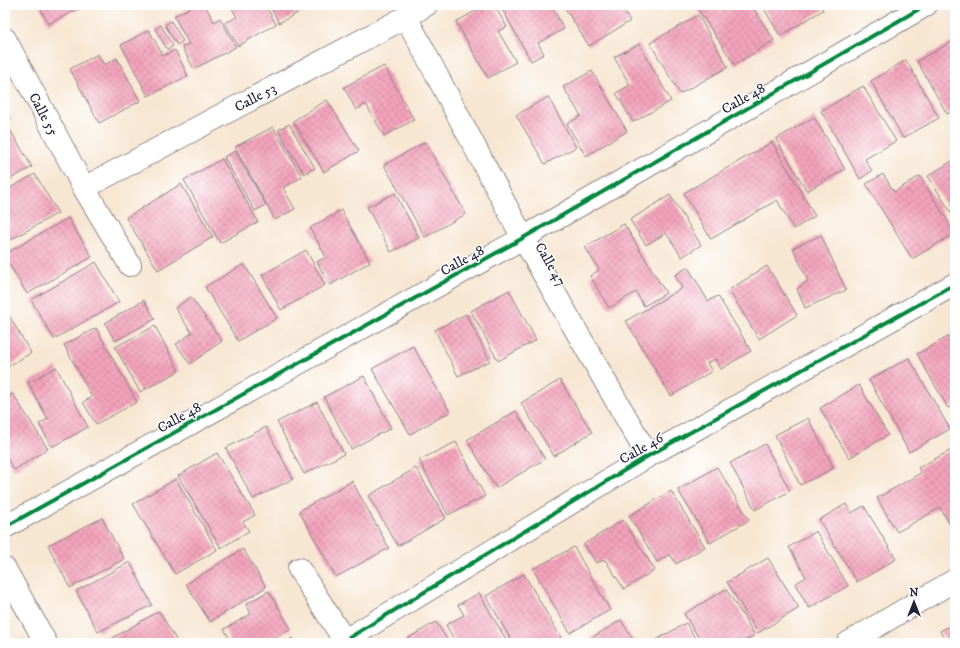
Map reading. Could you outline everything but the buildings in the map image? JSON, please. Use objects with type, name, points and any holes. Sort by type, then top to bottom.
[{"type":"street","name":"Calle 53","points":[[84,188],[426,5]]},
{"type":"street","name":"Calle 48","points":[[5,527],[523,238],[926,5]]},
{"type":"street","name":"Calle 47","points":[[406,17],[523,238],[648,456]]},
{"type":"street","name":"Calle 55","points":[[5,39],[84,188],[130,265]]},
{"type":"street","name":"Calle 46","points":[[345,642],[648,456],[955,284]]},
{"type":"street","points":[[5,569],[46,643]]},
{"type":"street","points":[[299,569],[345,642]]},
{"type":"street","points":[[848,643],[955,580]]},
{"type":"cycle path","points":[[5,527],[523,238],[926,5]]},
{"type":"cycle path","points":[[346,643],[344,641],[648,456],[955,284]]}]
